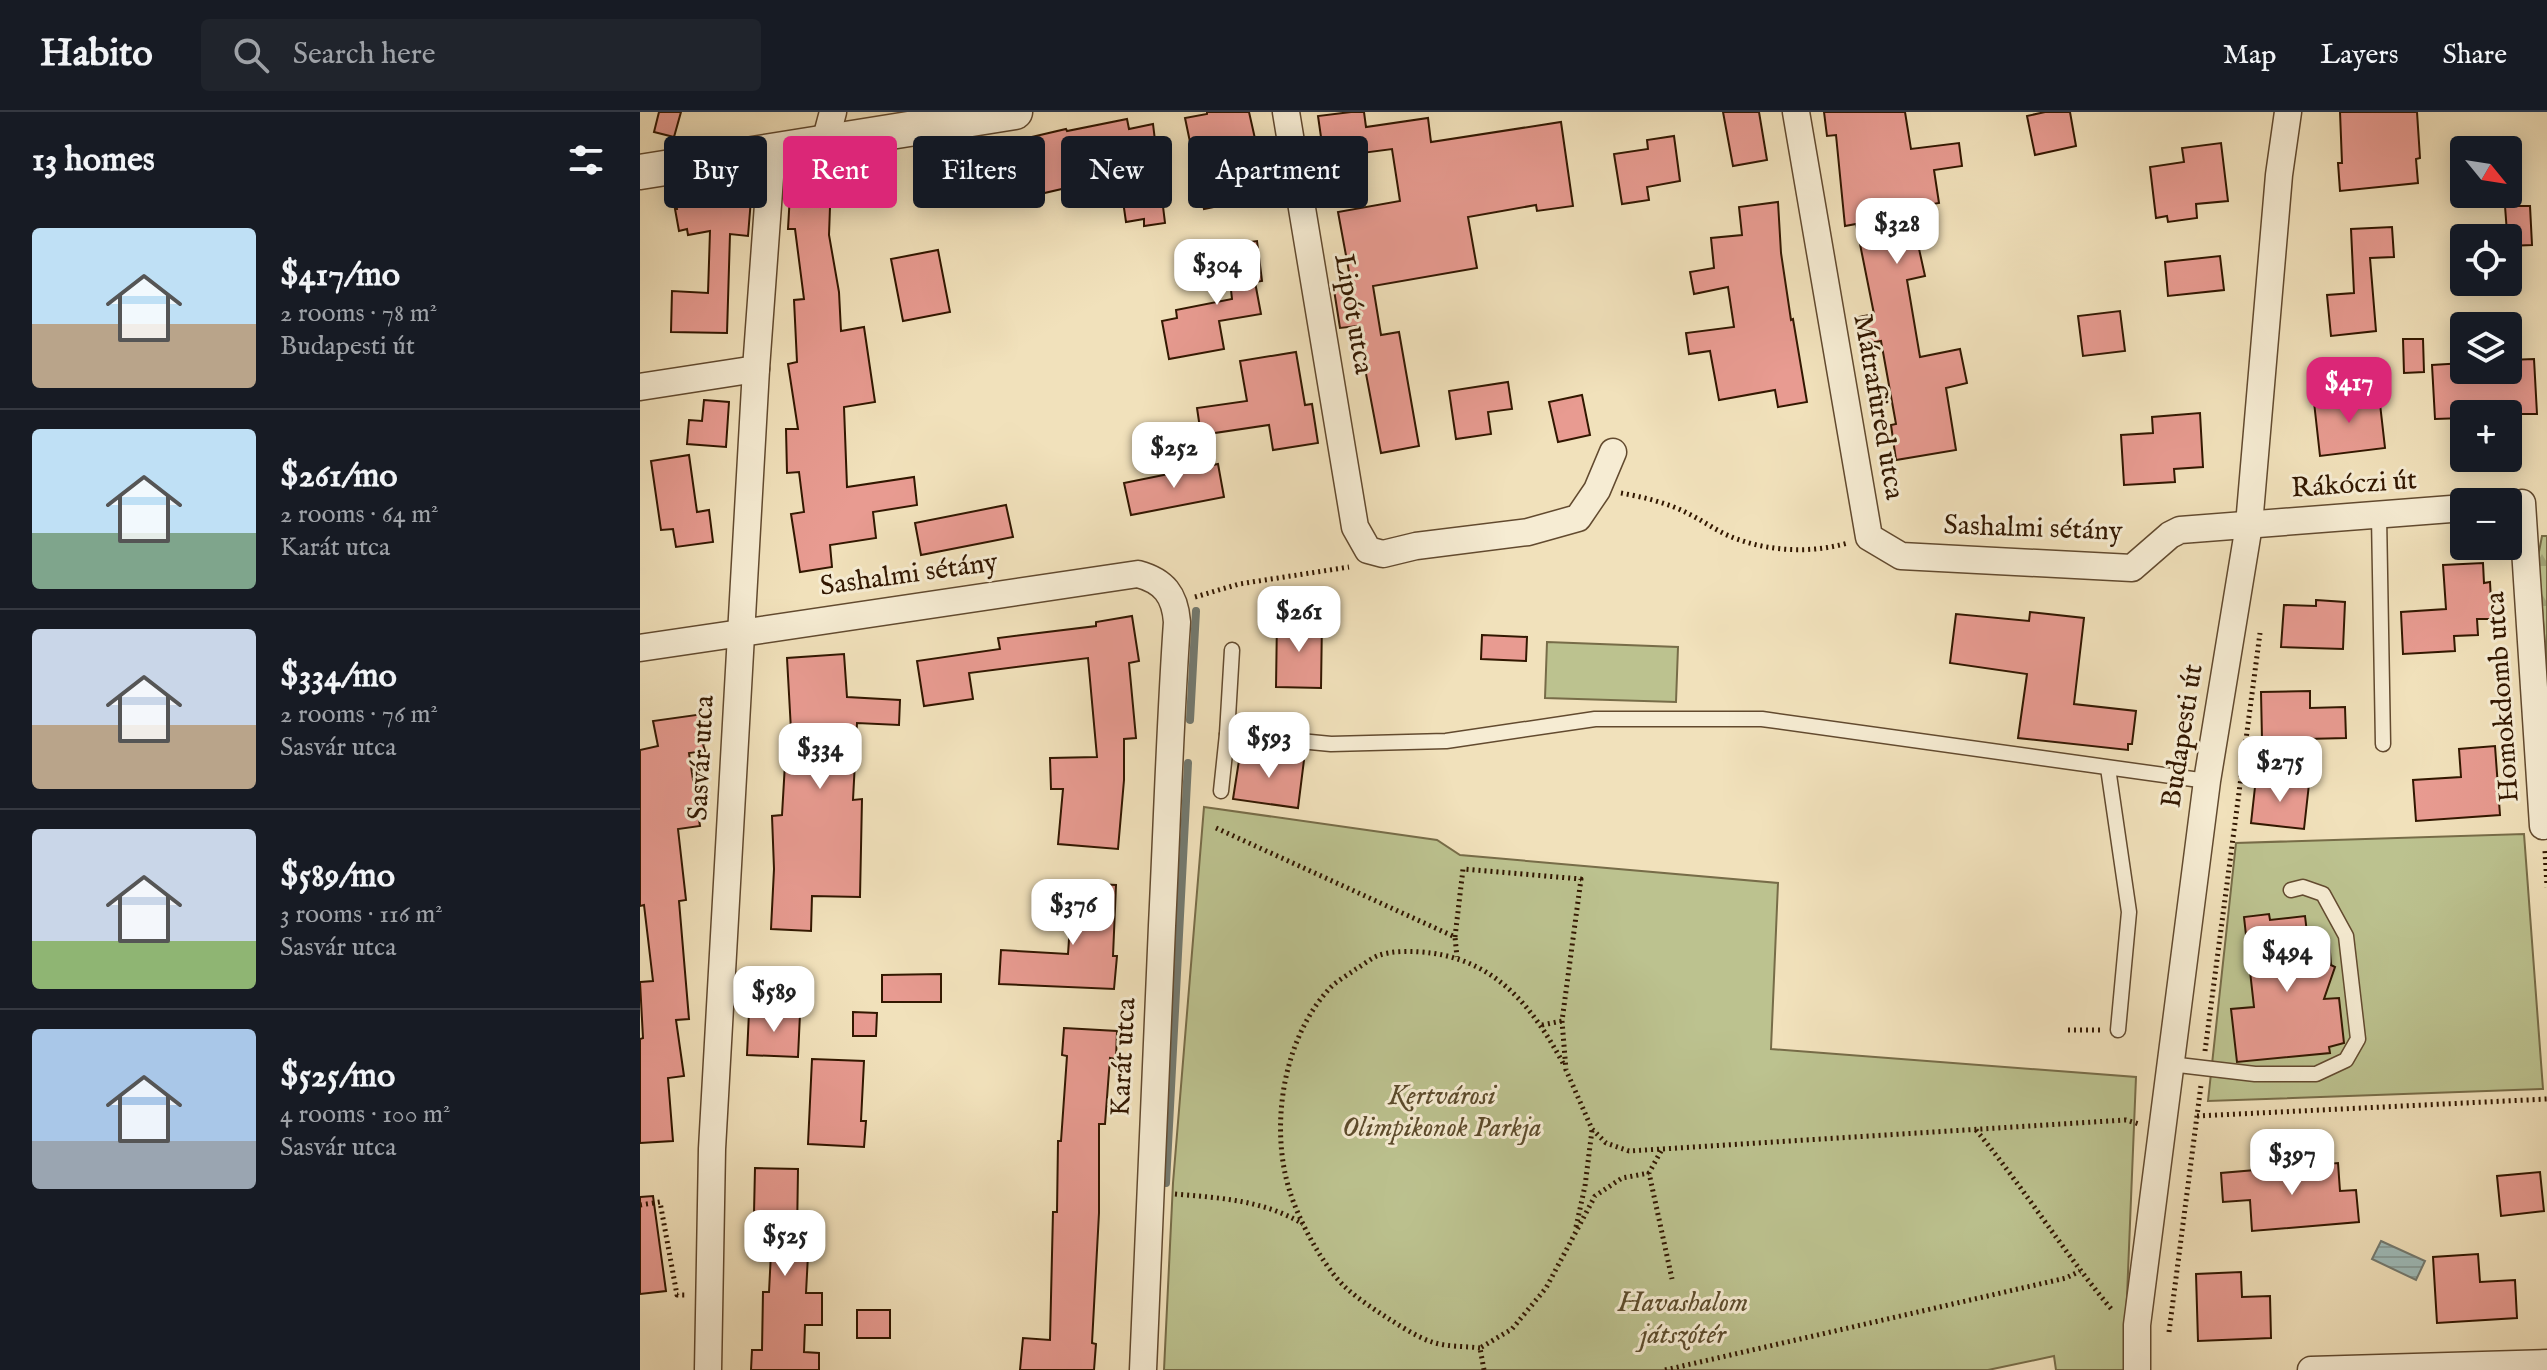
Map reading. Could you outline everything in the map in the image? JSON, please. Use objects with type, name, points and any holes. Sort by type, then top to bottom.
[{"type":"street","points":[[640,172],[772,150],[829,127],[1015,112]]},
{"type":"street","name":"Lipót utca","points":[[1286,112],[1355,527],[1368,550]]},
{"type":"street","name":"Mátrafüred utca","points":[[1796,112],[1868,531]]},
{"type":"street","name":"Budapesti út","points":[[2137,1370],[2137,1325],[2207,781],[2249,525],[2279,175],[2288,112]]},
{"type":"street","name":"Sasvár utca","points":[[708,1370],[712,1149],[756,369],[772,150]]},
{"type":"street","points":[[640,387],[756,369]]},
{"type":"street","points":[[1368,550],[1383,554],[1416,546],[1528,532],[1578,518],[1597,490],[1613,452]]},
{"type":"street","name":"Homokdomb utca","points":[[2526,503],[2543,826]]},
{"type":"street","name":"Rákóczi út","points":[[2249,525],[2450,509]]},
{"type":"street","name":"Sashalmi sétány","points":[[1868,531],[1901,556],[2132,568],[2180,530],[2249,525]]},
{"type":"street","name":"Sashalmi sétány","points":[[640,648],[1138,574],[1151,577],[1163,585],[1176,604]]},
{"type":"street","name":"Karát utca","points":[[1143,1370],[1148,1193],[1176,604]]},
{"type":"street","points":[[2311,1370],[2547,1363]]},
{"type":"lane","points":[[2379,516],[2383,744]]},
{"type":"lane","points":[[1221,791],[1232,650]]},
{"type":"lane","points":[[1227,734],[1331,744],[1446,741],[1595,719],[1762,719],[2207,781]]},
{"type":"lane","points":[[2108,768],[2129,912],[2118,1030]]},
{"type":"lane","points":[[2170,1064],[2255,1074],[2316,1074],[2346,1060],[2358,1039],[2346,936],[2323,894],[2303,887],[2291,890]]},
{"type":"path","points":[[1597,490],[1659,503],[1689,513],[1738,540],[1796,551],[1826,549],[1868,531]]},
{"type":"path","points":[[1176,604],[1239,584],[1349,567],[1368,550]]},
{"type":"path","points":[[2169,1332],[2261,627]]},
{"type":"path","name":"Homokdomb utca","points":[[2543,826],[2547,887]]},
{"type":"path","points":[[1216,828],[1455,937]]},
{"type":"path","points":[[1457,957],[1455,937],[1463,869],[1581,879],[1562,1021],[1566,1070]]},
{"type":"path","points":[[1649,1173],[1622,1178],[1595,1196],[1546,1288],[1512,1329],[1480,1348],[1433,1343],[1370,1306],[1343,1285],[1304,1225],[1290,1193],[1284,1165],[1281,1114],[1287,1072],[1306,1020],[1333,985],[1377,956],[1416,952],[1457,957],[1486,970],[1542,1025],[1592,1129],[1606,1143],[1629,1151],[2126,1120],[2163,1131]]},
{"type":"path","points":[[1542,1025],[1562,1021]]},
{"type":"path","points":[[2068,1030],[2118,1030]]},
{"type":"path","points":[[2197,1116],[2547,1099]]},
{"type":"path","points":[[1575,1232],[1592,1129]]},
{"type":"path","points":[[1976,1130],[2080,1271],[2121,1321],[2137,1325]]},
{"type":"path","points":[[1661,1151],[1649,1173],[1672,1279]]},
{"type":"path","points":[[1148,1193],[1258,1204],[1280,1210],[1304,1225]]},
{"type":"path","points":[[640,1205],[660,1202],[677,1295],[710,1295]]},
{"type":"path","points":[[1665,1370],[2066,1278],[2080,1271]]},
{"type":"path","points":[[1480,1348],[1484,1370]]},
{"type":"green space","points":[[2542,536],[2547,536],[2547,672],[2538,557]]},
{"type":"green space","points":[[1547,642],[1678,647],[1676,702],[1545,698]]},
{"type":"green space","name":"Kertvárosi Olimpikonok Parkja","points":[[1204,807],[1437,840],[1460,855],[1778,883],[1771,1049],[2136,1077],[2124,1370],[2056,1370],[2054,1356],[1988,1370],[1164,1370],[1173,1183]]},
{"type":"green space","points":[[2524,834],[2543,1089],[2208,1101],[2236,843]]},
{"type":"water","points":[[2381,1241],[2425,1261],[2416,1280],[2372,1259]]},
{"type":"building","points":[[659,112],[681,112],[674,136],[654,132]]},
{"type":"building","points":[[1249,112],[1254,136],[1189,136],[1185,118]]},
{"type":"building","points":[[1364,112],[1366,127],[1428,118],[1431,142],[1561,122],[1573,206],[1537,211],[1536,205],[1468,217],[1477,268],[1373,286],[1381,335],[1399,332],[1419,446],[1381,453],[1357,326],[1340,328],[1334,290],[1352,288],[1338,212],[1400,201],[1392,149],[1368,152],[1368,136],[1321,136],[1318,116]]},
{"type":"building","points":[[1723,112],[1759,112],[1767,160],[1733,166]]},
{"type":"building","points":[[1824,112],[1905,112],[1911,149],[1959,143],[1962,166],[1934,170],[1939,203],[1910,208],[1925,276],[1907,280],[1920,357],[1960,349],[1967,383],[1946,388],[1956,450],[1896,460],[1891,425],[1896,424],[1881,341],[1864,344],[1859,317],[1874,314],[1856,224],[1845,226],[1836,135],[1827,136]]},
{"type":"building","points":[[2070,112],[2076,146],[2035,155],[2027,116]]},
{"type":"building","points":[[2340,112],[2417,112],[2418,183],[2340,191]]},
{"type":"building","points":[[1127,119],[1129,129],[1153,124],[1154,136],[1061,136],[1061,189],[1045,193],[1045,136],[1036,136]]},
{"type":"building","points":[[1674,136],[1680,181],[1647,187],[1649,200],[1622,204],[1614,154],[1648,149],[1647,140]]},
{"type":"building","points":[[2221,143],[2228,201],[2196,204],[2197,218],[2168,222],[2167,216],[2156,218],[2150,167],[2184,162],[2182,148]]},
{"type":"building","points":[[1778,202],[1781,253],[1807,402],[1778,407],[1775,390],[1719,400],[1710,351],[1689,354],[1686,333],[1734,327],[1728,287],[1694,294],[1690,272],[1714,268],[1711,238],[1742,235],[1739,207]]},
{"type":"building","points":[[2530,206],[2532,245],[2522,245],[2522,224],[2506,224],[2505,208]]},
{"type":"building","points":[[750,208],[748,236],[730,234],[727,333],[671,332],[672,291],[708,293],[710,231],[688,235],[687,229],[679,231],[677,209]]},
{"type":"building","points":[[789,208],[830,208],[829,235],[839,292],[841,331],[864,327],[875,402],[844,407],[847,487],[914,477],[917,505],[873,512],[876,538],[830,545],[832,567],[800,572],[791,514],[804,512],[799,472],[787,473],[786,429],[798,429],[788,364],[797,362],[794,300],[804,299],[795,229],[788,229]]},
{"type":"building","points":[[1124,208],[1163,208],[1165,223],[1144,226],[1144,219],[1126,222]]},
{"type":"building","points":[[2392,227],[2394,257],[2370,258],[2376,331],[2331,336],[2327,295],[2354,293],[2351,229]]},
{"type":"building","points":[[1257,241],[1262,281],[1255,282],[1261,314],[1219,321],[1224,349],[1169,359],[1162,321],[1177,318],[1176,310],[1232,299],[1226,245]]},
{"type":"building","points":[[938,250],[950,312],[903,321],[891,259]]},
{"type":"building","points":[[2220,256],[2224,290],[2168,296],[2165,262]]},
{"type":"building","points":[[2120,311],[2125,351],[2083,356],[2078,316]]},
{"type":"building","points":[[2403,339],[2423,339],[2424,372],[2404,373]]},
{"type":"building","points":[[1296,352],[1305,405],[1312,404],[1318,443],[1273,450],[1269,425],[1201,435],[1197,408],[1247,401],[1240,361]]},
{"type":"building","points":[[2522,359],[2534,359],[2537,414],[2522,414],[2522,400],[2450,400],[2450,418],[2435,419],[2432,365],[2450,364],[2450,384],[2522,384]]},
{"type":"building","points":[[1508,382],[1512,409],[1488,412],[1491,434],[1456,439],[1449,391]]},
{"type":"building","points":[[1582,395],[1590,435],[1558,442],[1549,402]]},
{"type":"building","points":[[2379,395],[2385,448],[2320,456],[2314,402]]},
{"type":"building","points":[[704,400],[729,402],[726,447],[687,444],[689,420],[702,421]]},
{"type":"building","points":[[2200,413],[2203,467],[2174,469],[2175,482],[2124,485],[2121,435],[2153,433],[2152,417]]},
{"type":"building","points":[[689,455],[697,512],[709,510],[713,542],[676,547],[673,529],[661,530],[651,461]]},
{"type":"building","points":[[1218,464],[1224,497],[1131,515],[1124,483]]},
{"type":"building","points":[[1006,505],[1013,537],[921,555],[915,523]]},
{"type":"building","points":[[2483,563],[2484,583],[2490,582],[2492,619],[2477,619],[2478,635],[2454,636],[2455,651],[2403,654],[2401,612],[2446,609],[2443,565]]},
{"type":"building","points":[[2316,600],[2345,602],[2343,649],[2281,647],[2284,605],[2316,606]]},
{"type":"building","points":[[2030,612],[2084,618],[2074,704],[2136,711],[2132,744],[2128,744],[2128,750],[2018,738],[2027,674],[1950,663],[1956,614],[2029,621]]},
{"type":"building","points":[[1132,616],[1139,661],[1129,663],[1136,738],[1124,739],[1118,849],[1058,844],[1063,789],[1051,789],[1050,758],[1097,757],[1088,658],[969,673],[973,699],[924,706],[917,661],[1000,649],[998,638],[1096,626],[1096,622]]},
{"type":"building","points":[[1277,619],[1322,620],[1321,688],[1276,687]]},
{"type":"building","points":[[1482,635],[1527,637],[1526,661],[1481,659]]},
{"type":"building","points":[[844,654],[847,697],[900,700],[899,725],[857,723],[853,800],[862,799],[860,897],[812,896],[811,931],[771,929],[774,869],[772,816],[782,815],[787,729],[791,730],[787,658]]},
{"type":"building","points":[[2310,691],[2310,708],[2345,707],[2346,738],[2262,740],[2261,692]]},
{"type":"building","points":[[703,714],[708,742],[703,744],[705,751],[689,753],[700,826],[678,829],[686,900],[679,901],[689,1019],[676,1020],[684,1076],[668,1078],[673,1141],[640,1143],[640,1039],[643,1038],[640,982],[653,981],[644,905],[640,906],[640,750],[658,746],[653,721]]},
{"type":"building","points":[[2495,746],[2500,815],[2416,821],[2413,780],[2461,777],[2459,749]]},
{"type":"building","points":[[1240,754],[1304,760],[1298,808],[1233,799]]},
{"type":"building","points":[[2256,778],[2309,784],[2304,829],[2251,823]]},
{"type":"building","points":[[1073,883],[1116,885],[1114,989],[999,984],[1001,950],[1068,954]]},
{"type":"building","points":[[2269,914],[2270,920],[2305,916],[2308,941],[2329,939],[2331,965],[2335,967],[2324,999],[2339,998],[2344,1043],[2329,1047],[2330,1053],[2237,1062],[2231,1009],[2254,1007],[2244,917]]},
{"type":"building","points":[[941,974],[941,1002],[882,1002],[882,975]]},
{"type":"building","points":[[749,1012],[800,1014],[798,1057],[747,1055]]},
{"type":"building","points":[[853,1012],[877,1013],[876,1036],[853,1036]]},
{"type":"building","points":[[1064,1028],[1117,1031],[1116,1059],[1110,1058],[1105,1124],[1099,1124],[1099,1213],[1092,1343],[1096,1344],[1094,1370],[1020,1370],[1023,1338],[1050,1340],[1053,1212],[1057,1212],[1058,1141],[1061,1141],[1067,1056],[1062,1055]]},
{"type":"building","points":[[812,1059],[864,1061],[861,1121],[866,1121],[864,1147],[808,1144]]},
{"type":"building","points":[[2338,1163],[2340,1191],[2356,1190],[2359,1222],[2252,1231],[2250,1200],[2223,1202],[2221,1173]]},
{"type":"building","points":[[755,1168],[798,1169],[797,1235],[809,1236],[806,1293],[822,1293],[822,1325],[805,1325],[804,1352],[819,1353],[819,1370],[751,1370],[752,1350],[762,1350],[763,1292],[769,1292],[773,1213],[754,1213]]},
{"type":"building","points":[[2540,1172],[2544,1211],[2501,1216],[2497,1176]]},
{"type":"building","points":[[653,1196],[666,1291],[640,1294],[640,1197]]},
{"type":"building","points":[[2478,1254],[2480,1282],[2515,1280],[2517,1318],[2437,1323],[2433,1257]]},
{"type":"building","points":[[2241,1272],[2242,1297],[2270,1296],[2271,1338],[2198,1341],[2196,1274]]},
{"type":"building","points":[[857,1310],[890,1310],[890,1338],[857,1338]]},
{"type":"waterway","points":[[1190,720],[1196,611]]},
{"type":"waterway","points":[[1166,1183],[1188,763]]},
{"type":"park label","name":"Havashalom játszótér","points":[[1683,1319]]}]
